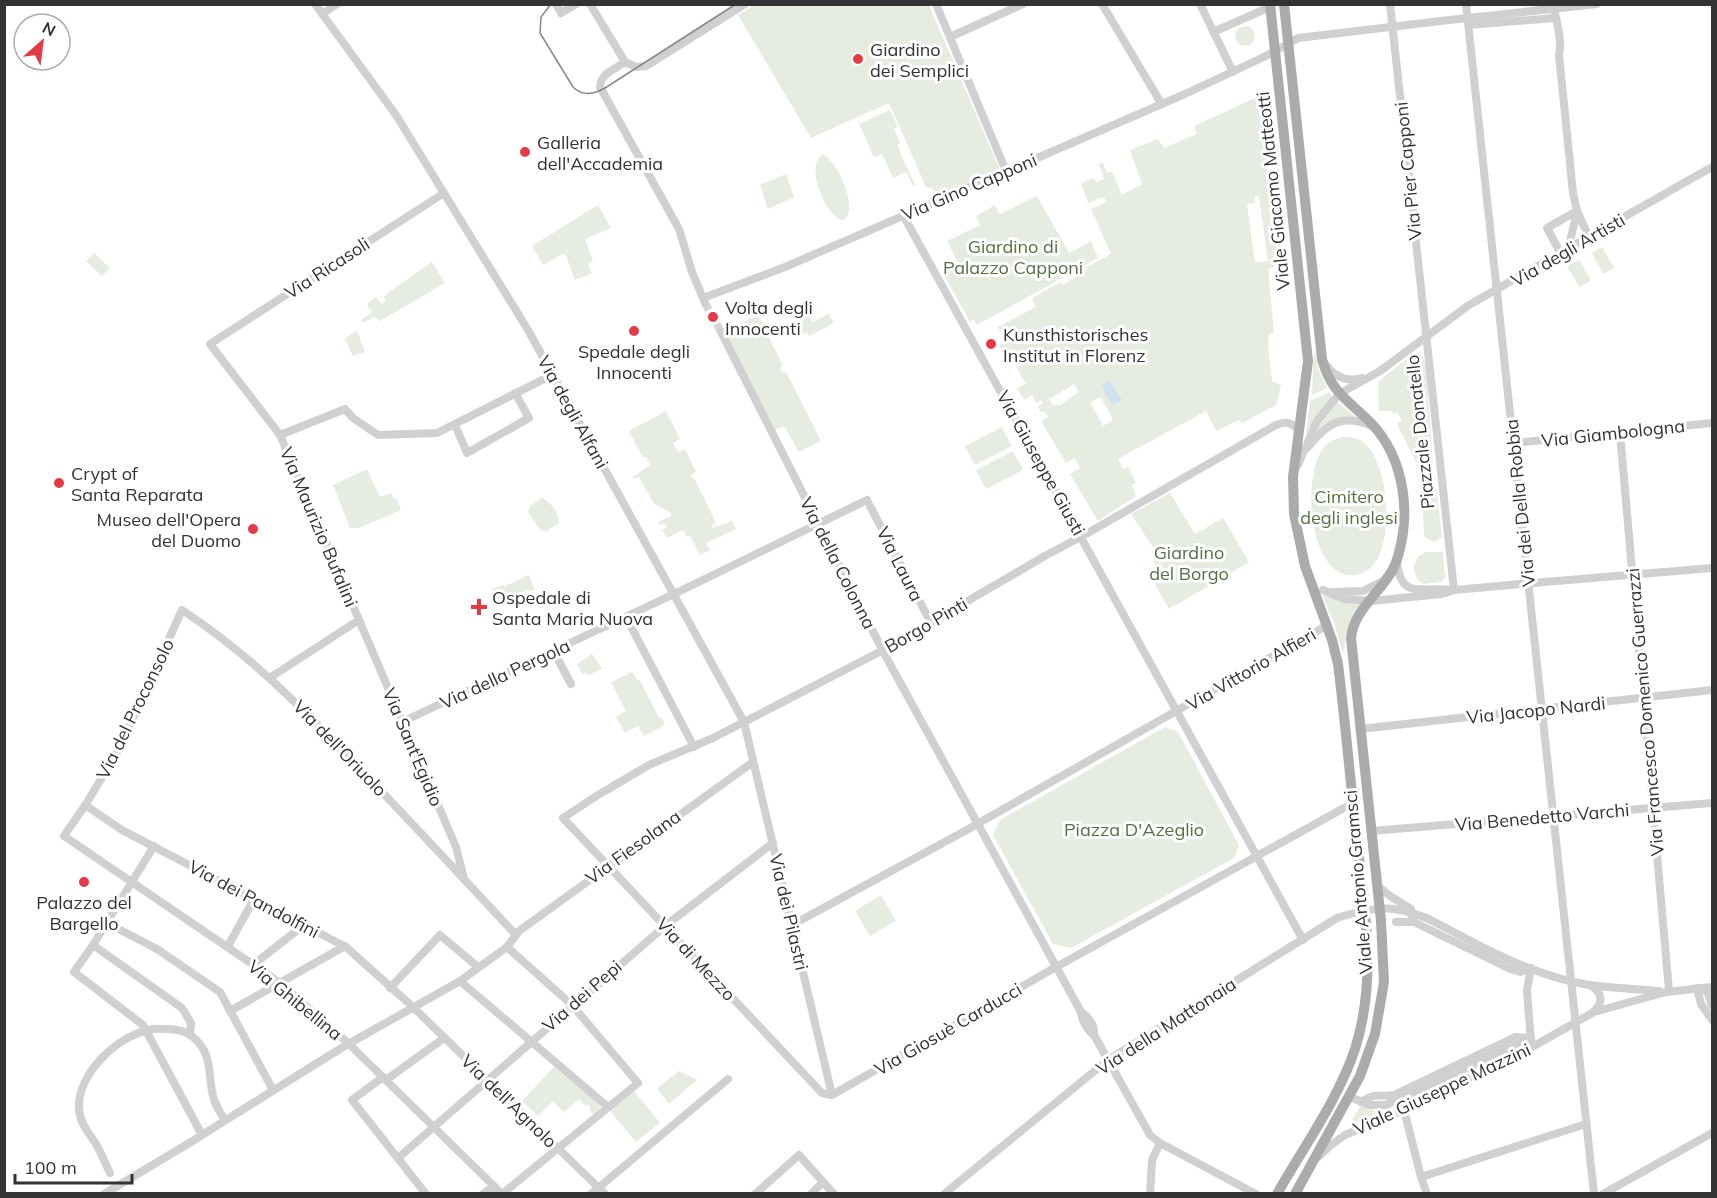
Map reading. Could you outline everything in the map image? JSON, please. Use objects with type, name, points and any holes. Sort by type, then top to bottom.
[{"type":"main road","name":"Viale Giacomo Matteotti","points":[[1284,4],[1321,356],[1325,370]]},
{"type":"main road","name":"Viale Giacomo Matteotti","points":[[1270,6],[1306,337],[1308,374]]},
{"type":"main road","name":"Piazzale Donatello","points":[[1325,370],[1339,394],[1376,428],[1397,464],[1401,485],[1403,522],[1396,561],[1387,579],[1356,621]]},
{"type":"main road","name":"Piazzale Donatello","points":[[1308,374],[1298,430],[1293,477],[1295,520],[1309,581],[1326,626]]},
{"type":"main road","name":"Viale Antonio Gramsci","points":[[1295,1194],[1350,1097],[1368,1056],[1382,1000],[1384,969],[1380,908],[1351,642],[1352,630],[1356,621]]},
{"type":"main road","name":"Viale Antonio Gramsci","points":[[1277,1194],[1337,1090],[1356,1047],[1369,976],[1365,910],[1338,664],[1326,626]]},
{"type":"street","name":"Via degli Alfani","points":[[315,4],[392,109],[531,334],[744,722]]},
{"type":"street","points":[[322,14],[337,4]]},
{"type":"street","points":[[558,7],[576,4]]},
{"type":"street","points":[[590,4],[625,62],[636,67],[646,66],[745,4]]},
{"type":"street","points":[[936,4],[1006,171]]},
{"type":"street","points":[[950,37],[1023,4]]},
{"type":"street","points":[[1102,4],[1161,103]]},
{"type":"street","points":[[1200,4],[1233,72]]},
{"type":"street","name":"Via Pier Capponi","points":[[1390,4],[1426,337]]},
{"type":"street","name":"Via dei Della Robbia","points":[[1466,4],[1571,981]]},
{"type":"street","name":"Via Gino Capponi","points":[[625,62],[602,79],[600,85],[676,223],[704,300],[1233,72],[1295,39],[1459,19],[1468,22],[1597,4]]},
{"type":"street","points":[[1213,32],[1270,6]]},
{"type":"street","points":[[1555,10],[1556,52],[1559,55],[1572,183],[1577,211],[1589,237]]},
{"type":"street","name":"Via degli Artisti","points":[[1426,337],[1458,313],[1713,167]]},
{"type":"street","name":"Via Ricasoli","points":[[210,344],[444,192]]},
{"type":"street","points":[[1577,211],[1575,227],[1564,252],[1546,228],[1577,211]]},
{"type":"street","name":"Via Giuseppe Giusti","points":[[903,215],[1303,940]]},
{"type":"street","name":"Via della Colonna","points":[[721,332],[882,650],[1081,1012],[1089,1032],[1094,1035],[1157,1141]]},
{"type":"street","name":"Piazzale Donatello","points":[[1293,477],[1317,421],[1339,394],[1372,375],[1426,337],[1454,590]]},
{"type":"street","name":"Via Maurizio Bufalini","points":[[210,344],[280,435],[358,620]]},
{"type":"street","name":"Piazzale Donatello","points":[[1321,356],[1329,369],[1343,379],[1354,380],[1372,375]]},
{"type":"street","points":[[280,435],[345,410],[372,431],[384,436],[437,433],[552,375]]},
{"type":"street","points":[[455,425],[467,453],[529,418],[515,393]]},
{"type":"street","name":"Piazzale Donatello","points":[[1302,453],[1324,429],[1333,423],[1350,421],[1376,428]]},
{"type":"street","name":"Borgo Pinti","points":[[563,818],[649,765],[694,747],[744,722],[931,623],[1276,425],[1285,422],[1298,430]]},
{"type":"street","name":"Via Giambologna","points":[[1514,443],[1713,423]]},
{"type":"street","name":"Via Francesco Domenico Guerrazzi","points":[[1620,433],[1668,992]]},
{"type":"street","name":"Via della Pergola","points":[[402,722],[554,652],[819,524],[868,503]]},
{"type":"street","name":"Via Laura","points":[[868,503],[931,623]]},
{"type":"street","points":[[1396,561],[1398,575],[1409,588],[1417,591],[1442,588],[1454,590]]},
{"type":"street","points":[[1309,581],[1344,599],[1371,601],[1442,594],[1454,590],[1713,568]]},
{"type":"street","points":[[1323,590],[1363,591],[1387,579]]},
{"type":"street","name":"Via dell'Oriuolo","points":[[182,610],[271,677],[463,876],[515,934]]},
{"type":"street","name":"Via del Proconsolo","points":[[64,836],[124,739],[182,610]]},
{"type":"street","points":[[626,617],[694,747]]},
{"type":"street","points":[[271,677],[358,620]]},
{"type":"street","name":"Via Sant'Egidio","points":[[358,620],[457,849],[463,876]]},
{"type":"street","name":"Via Vittorio Alfieri","points":[[792,925],[978,823],[1326,626]]},
{"type":"street","points":[[554,652],[571,684]]},
{"type":"street","name":"Via Jacopo Nardi","points":[[1360,729],[1713,690]]},
{"type":"street","name":"Via dei Pilastri","points":[[744,722],[835,1094]]},
{"type":"street","name":"Via Fiesolana","points":[[515,934],[753,762]]},
{"type":"street","name":"Via Giosuè Carducci","points":[[835,1094],[1056,967],[1353,803]]},
{"type":"street","name":"Via Benedetto Varchi","points":[[1371,831],[1713,803]]},
{"type":"street","name":"Via dei Pandolfini","points":[[85,805],[122,830],[345,946],[413,1007]]},
{"type":"street","name":"Via di Mezzo","points":[[563,818],[822,1092],[835,1094]]},
{"type":"street","name":"Via Ghibellina","points":[[64,836],[280,983],[385,1078],[502,1194]]},
{"type":"street","name":"Via dei Pepi","points":[[398,1158],[665,926],[773,843]]},
{"type":"street","points":[[154,846],[74,972],[137,1020],[146,1030],[202,1135]]},
{"type":"street","points":[[1376,884],[1401,903],[1430,919],[1531,968]]},
{"type":"street","points":[[228,946],[254,899]]},
{"type":"street","name":"Via della Mattonaia","points":[[944,1194],[1108,1060],[1337,918],[1365,910],[1391,907],[1430,919]]},
{"type":"street","points":[[1410,912],[1414,922]]},
{"type":"street","points":[[1396,922],[1414,922],[1510,969],[1520,972],[1531,968]]},
{"type":"street","points":[[107,923],[163,953],[220,992],[273,1090]]},
{"type":"street","points":[[254,964],[304,925]]},
{"type":"street","points":[[104,1194],[116,1184],[186,1145],[349,1044],[460,981],[507,947],[515,934]]},
{"type":"street","points":[[390,988],[440,935],[478,968]]},
{"type":"street","points":[[93,945],[182,1008],[191,1023],[190,1035]]},
{"type":"street","points":[[231,1011],[345,946]]},
{"type":"street","points":[[502,1194],[638,1083],[572,1005],[507,947]]},
{"type":"street","points":[[1531,968],[1527,990],[1531,1043]]},
{"type":"street","name":"Viale Giuseppe Mazzini","points":[[1531,968],[1589,985],[1668,992]]},
{"type":"street","points":[[460,981],[609,1107]]},
{"type":"street","points":[[1571,981],[1594,1194]]},
{"type":"street","points":[[1589,985],[1598,992],[1601,998],[1594,1012]]},
{"type":"street","name":"Viale Giuseppe Mazzini","points":[[1313,1162],[1346,1135],[1404,1110],[1594,1012],[1668,992],[1713,987]]},
{"type":"street","points":[[1699,988],[1708,993],[1713,1006]]},
{"type":"street","points":[[1699,988],[1701,1004],[1713,1020]]},
{"type":"street","name":"Via dell'Agnolo","points":[[413,1007],[602,1191]]},
{"type":"street","points":[[110,1173],[94,1142],[87,1134],[79,1112],[80,1098],[86,1078],[101,1060],[116,1046],[146,1030],[171,1029],[190,1035],[209,1062],[212,1093],[225,1120]]},
{"type":"street","name":"Viale Giuseppe Mazzini","points":[[1350,1097],[1361,1102],[1377,1094],[1394,1095],[1515,1037],[1531,1043]]},
{"type":"street","points":[[426,1194],[352,1100],[444,1038]]},
{"type":"street","points":[[591,1194],[602,1191],[673,1125],[728,1079]]},
{"type":"street","points":[[1404,1110],[1427,1194]]},
{"type":"street","points":[[1421,1177],[1586,1124]]},
{"type":"street","points":[[1602,1194],[1713,1133]]},
{"type":"street","points":[[1150,1194],[1152,1160],[1157,1141],[1256,1194]]},
{"type":"street","points":[[755,1194],[799,1155],[834,1194]]},
{"type":"street","points":[[811,1194],[823,1182]]},
{"type":"street","points":[[483,1194],[494,1186]]},
{"type":"green space","name":"Giardino dei Semplici","points":[[754,5],[929,5],[1000,170],[937,197],[932,188],[926,187],[889,103],[811,138],[738,15]]},
{"type":"green space","points":[[1245,26],[1252,29],[1255,36],[1252,43],[1245,46],[1238,43],[1235,36],[1238,29]]},
{"type":"green space","points":[[1259,96],[1278,265],[1268,269],[1274,333],[1269,333],[1268,347],[1272,381],[1281,385],[1276,405],[1242,423],[1240,420],[1216,431],[1206,411],[1118,459],[1123,469],[1128,467],[1136,483],[1132,485],[1136,496],[1098,521],[1070,474],[1080,468],[1075,458],[1066,463],[1041,421],[1048,417],[1038,407],[1043,403],[1041,400],[1036,403],[1032,395],[1024,400],[1017,388],[1026,384],[1017,368],[1025,362],[1020,355],[1006,359],[999,346],[1006,342],[998,327],[1036,307],[1032,298],[1061,282],[1063,285],[1088,269],[1086,267],[1111,254],[1091,209],[1106,202],[1104,197],[1088,203],[1081,183],[1094,178],[1096,182],[1104,179],[1099,164],[1103,163],[1107,173],[1112,172],[1122,195],[1142,184],[1130,150],[1158,139],[1164,148],[1197,134],[1194,126]],"holes":[[[1255,196],[1259,196],[1268,261],[1255,262],[1247,204],[1255,203]],[[1074,384],[1079,392],[1059,406],[1057,404],[1053,406],[1049,399]],[[1101,397],[1113,420],[1103,426],[1090,402]]]},
{"type":"green space","points":[[890,110],[898,127],[894,129],[900,143],[897,145],[915,185],[913,186],[906,172],[893,178],[882,154],[874,157],[859,124]]},
{"type":"green space","points":[[823,155],[835,166],[845,186],[849,206],[848,215],[844,220],[830,210],[819,190],[816,168],[818,160]]},
{"type":"green space","points":[[786,174],[794,197],[768,209],[760,185]]},
{"type":"green space","name":"Giardino di Palazzo Capponi","points":[[1037,196],[1069,253],[1091,241],[1098,258],[977,325],[974,320],[970,322],[943,273],[959,265],[947,241],[980,225],[976,216],[995,205],[1000,214]]},
{"type":"green space","points":[[598,205],[611,228],[585,239],[593,261],[588,264],[592,273],[575,280],[565,253],[543,265],[532,246]]},
{"type":"green space","points":[[1602,247],[1614,268],[1603,274],[1592,253]]},
{"type":"green space","points":[[94,253],[110,268],[102,276],[86,261]]},
{"type":"green space","points":[[1580,260],[1591,281],[1579,287],[1567,266]]},
{"type":"green space","points":[[432,262],[445,283],[380,321],[374,317],[363,323],[361,320],[372,312],[367,305],[375,297],[382,304],[389,292]]},
{"type":"green space","points":[[829,314],[834,323],[809,336],[807,332],[803,334],[797,322],[808,315],[812,322]]},
{"type":"green space","points":[[758,315],[783,366],[780,368],[782,373],[786,372],[821,441],[799,452],[784,426],[775,430],[724,331]]},
{"type":"green space","points":[[357,331],[365,352],[353,356],[345,338]]},
{"type":"green space","points":[[1314,348],[1319,371],[1327,388],[1312,395]]},
{"type":"green space","points":[[1412,355],[1422,357],[1426,363],[1433,470],[1426,472],[1420,470],[1397,424],[1402,420],[1397,412],[1393,414],[1392,411],[1379,411],[1379,381]]},
{"type":"green space","points":[[1329,392],[1332,397],[1317,416],[1306,438],[1310,401]]},
{"type":"green space","points":[[1337,402],[1357,418],[1326,425],[1311,441],[1317,426]]},
{"type":"green space","points":[[666,411],[680,439],[673,443],[678,452],[685,449],[696,472],[690,475],[695,480],[716,523],[711,526],[712,528],[732,521],[736,529],[706,543],[710,550],[700,555],[690,536],[687,537],[683,530],[667,538],[662,530],[667,527],[664,523],[660,525],[658,522],[671,516],[670,512],[654,504],[639,477],[634,479],[633,477],[650,465],[646,457],[643,458],[629,431]]},
{"type":"green space","points":[[1002,427],[1012,446],[975,465],[965,446]]},
{"type":"green space","name":"Cimitero degli inglesi","points":[[1342,437],[1360,440],[1371,450],[1379,467],[1384,489],[1385,534],[1380,554],[1370,568],[1356,575],[1340,572],[1327,561],[1313,522],[1311,499],[1318,458],[1326,445]]},
{"type":"green space","points":[[1013,451],[1023,470],[986,489],[976,470]]},
{"type":"green space","points":[[367,469],[380,497],[391,493],[394,499],[397,499],[401,510],[359,528],[350,528],[333,485]]},
{"type":"green space","points":[[1429,482],[1436,487],[1442,537],[1434,542],[1424,535],[1422,489],[1423,485]]},
{"type":"green space","name":"Giardino del Borgo","points":[[1170,493],[1195,534],[1223,518],[1249,562],[1169,609],[1152,579],[1160,574],[1153,562],[1160,558],[1131,514]]},
{"type":"green space","points":[[542,498],[554,508],[559,519],[559,523],[547,531],[541,531],[528,512],[530,506]]},
{"type":"green space","points":[[1425,552],[1443,552],[1445,578],[1441,582],[1424,584],[1417,579],[1413,567],[1418,557]]},
{"type":"green space","points":[[529,575],[535,590],[527,591],[498,604],[492,589]]},
{"type":"green space","points":[[1322,593],[1362,603],[1349,623],[1343,654],[1333,618],[1331,618]]},
{"type":"green space","points":[[592,654],[602,668],[588,676],[587,673],[582,674],[577,664]]},
{"type":"green space","points":[[632,672],[637,680],[640,680],[659,718],[661,717],[665,725],[644,736],[638,726],[625,733],[616,717],[626,711],[611,682]]},
{"type":"green space","name":"Piazza D'Azeglio","points":[[1165,727],[1178,732],[1239,845],[1234,858],[1071,948],[1053,944],[993,835],[1000,820]]},
{"type":"green space","points":[[881,895],[896,921],[870,936],[855,911]]},
{"type":"green space","points":[[554,1067],[602,1106],[593,1114],[589,1109],[590,1106],[588,1104],[586,1106],[579,1099],[564,1112],[553,1101],[538,1116],[522,1101]]},
{"type":"green space","points":[[679,1071],[697,1080],[669,1104],[657,1089]]},
{"type":"green space","points":[[634,1091],[660,1123],[636,1142],[610,1111]]},
{"type":"green space","points":[[1361,1105],[1380,1113],[1348,1127]]},
{"type":"water","points":[[1110,381],[1122,400],[1112,405],[1102,387]]},
{"type":"tunnel","points":[[705,303],[721,332]]},
{"type":"tram line","points":[[551,4],[541,17],[540,33],[573,87],[589,94],[605,88],[736,4]]},
{"type":"place","name":"Giardino dei Semplici","points":[[858,59]]},
{"type":"place","name":"Galleria dell'Accademia","points":[[525,152]]},
{"type":"place","name":"Volta degli Innocenti","points":[[713,317]]},
{"type":"place","name":"Spedale degli Innocenti","points":[[634,331]]},
{"type":"place","name":"Kunsthistorisches Institut in Florenz","points":[[991,344]]},
{"type":"place","name":"Crypt of Santa Reparata","points":[[59,483]]},
{"type":"place","name":"Museo dell'Opera del Duomo","points":[[253,529]]},
{"type":"place","name":"Ospedale di Santa Maria Nuova","points":[[479,607]]},
{"type":"place","name":"Palazzo del Bargello","points":[[84,882]]}]
